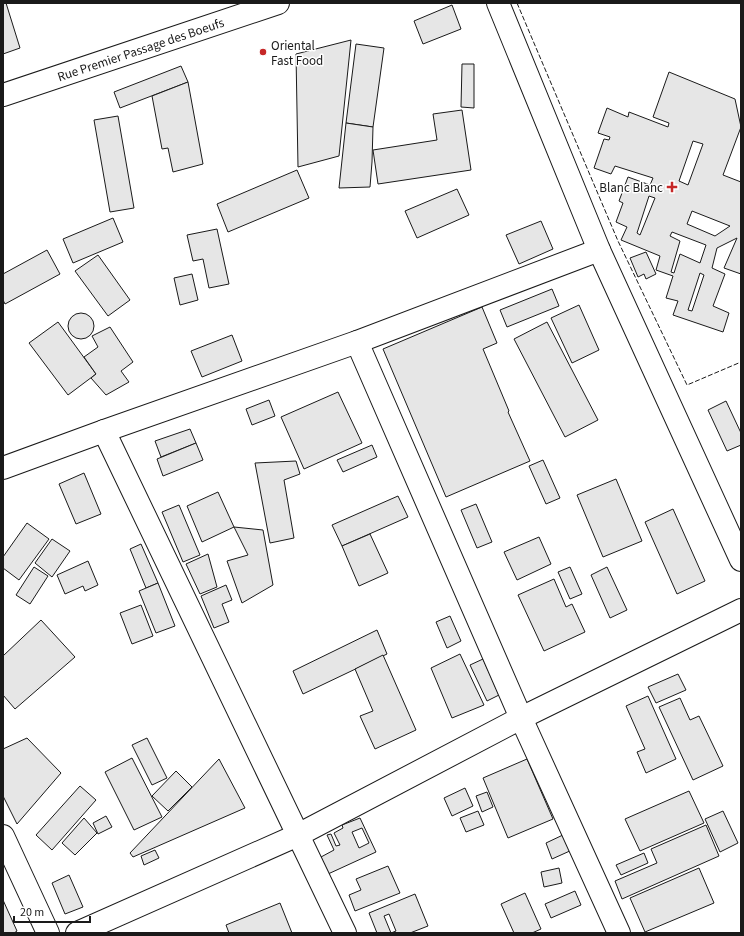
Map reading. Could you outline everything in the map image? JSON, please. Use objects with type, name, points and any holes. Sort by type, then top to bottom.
[{"type":"street","name":"Rue Premier Passage des Boeufs","points":[[3,95],[278,3]]},
{"type":"street","points":[[498,3],[598,250],[741,560]]},
{"type":"street","points":[[3,468],[357,342],[598,250]]},
{"type":"street","points":[[357,342],[521,718],[619,933]]},
{"type":"street","points":[[104,431],[345,933]]},
{"type":"street","points":[[77,933],[298,835],[521,718],[741,610]]},
{"type":"street","points":[[3,836],[48,933]]},
{"type":"building","points":[[3,3],[6,3],[20,48],[3,54]]},
{"type":"building","points":[[452,5],[461,29],[423,44],[414,21]]},
{"type":"building","points":[[351,40],[339,156],[298,167],[296,54]]},
{"type":"building","points":[[356,44],[384,48],[373,127],[346,123]]},
{"type":"building","points":[[462,64],[474,64],[474,108],[461,107]]},
{"type":"building","points":[[181,66],[188,82],[120,108],[114,92]]},
{"type":"building","points":[[669,72],[735,99],[741,127],[723,175],[741,182],[741,274],[724,268],[737,238],[717,248],[712,268],[725,274],[713,306],[729,313],[723,332],[673,315],[678,301],[666,298],[673,276],[656,270],[660,256],[621,240],[627,227],[616,222],[623,203],[619,201],[628,177],[650,185],[653,178],[615,166],[611,174],[594,168],[604,139],[609,140],[610,137],[598,133],[607,108],[628,117],[629,112],[668,127],[669,123],[653,117]],"holes":[[[693,141],[703,144],[688,185],[679,181]],[[649,196],[655,198],[640,235],[637,233]],[[692,211],[730,226],[715,236],[687,224]],[[672,232],[706,245],[700,263],[680,254],[674,273],[671,272],[680,241],[670,236]],[[700,273],[704,275],[692,311],[688,310]]]},
{"type":"building","points":[[188,82],[203,164],[173,172],[168,148],[162,149],[152,96]]},
{"type":"building","points":[[462,110],[471,170],[378,184],[373,150],[437,140],[433,114]]},
{"type":"building","points":[[118,116],[134,208],[110,212],[94,120]]},
{"type":"building","points":[[346,123],[373,127],[370,187],[339,188]]},
{"type":"building","points":[[297,170],[309,198],[228,232],[217,204]]},
{"type":"building","points":[[457,189],[469,215],[417,238],[405,211]]},
{"type":"building","points":[[113,218],[123,242],[73,263],[63,239]]},
{"type":"building","points":[[541,221],[553,249],[519,264],[506,235]]},
{"type":"building","points":[[217,229],[229,284],[209,288],[203,259],[193,261],[187,235]]},
{"type":"building","points":[[47,250],[60,274],[5,304],[3,300],[3,274]]},
{"type":"building","points":[[646,252],[656,274],[646,279],[644,274],[638,277],[630,258]]},
{"type":"building","points":[[98,255],[130,300],[108,316],[75,271]]},
{"type":"building","points":[[192,274],[198,300],[180,305],[174,278]]},
{"type":"building","points":[[552,289],[559,306],[507,327],[500,310]]},
{"type":"building","points":[[579,305],[599,350],[572,363],[551,318]]},
{"type":"building","points":[[482,307],[497,343],[483,349],[509,411],[508,412],[530,461],[446,497],[383,349]]},
{"type":"building","points":[[81,313],[90,317],[94,326],[90,335],[81,339],[72,335],[68,326],[72,317]]},
{"type":"building","points":[[58,322],[96,374],[68,395],[29,343]]},
{"type":"building","points":[[547,322],[598,420],[565,437],[514,339]]},
{"type":"building","points":[[110,327],[133,362],[121,371],[129,382],[106,395],[91,378],[96,374],[84,357],[98,347],[92,336]]},
{"type":"building","points":[[232,335],[242,361],[202,377],[191,351]]},
{"type":"building","points":[[338,392],[362,443],[304,469],[281,417]]},
{"type":"building","points":[[269,400],[275,416],[252,425],[246,409]]},
{"type":"building","points":[[726,401],[741,433],[741,445],[727,451],[708,410]]},
{"type":"building","points":[[190,429],[196,443],[161,457],[155,441]]},
{"type":"building","points":[[196,443],[203,460],[163,476],[157,459]]},
{"type":"building","points":[[372,445],[377,457],[343,472],[337,460]]},
{"type":"building","points":[[543,460],[560,498],[546,504],[529,466]]},
{"type":"building","points":[[296,461],[300,474],[284,480],[294,538],[270,543],[255,463]]},
{"type":"building","points":[[84,473],[101,514],[76,524],[59,484]]},
{"type":"building","points":[[616,479],[642,541],[603,557],[577,495]]},
{"type":"building","points":[[218,492],[234,527],[202,542],[187,506]]},
{"type":"building","points":[[398,496],[408,517],[342,546],[332,525]]},
{"type":"building","points":[[476,504],[492,542],[477,548],[461,510]]},
{"type":"building","points":[[179,505],[200,555],[183,562],[162,512]]},
{"type":"building","points":[[673,509],[705,581],[677,594],[645,522]]},
{"type":"building","points":[[27,523],[49,539],[19,580],[3,568],[3,557]]},
{"type":"building","points":[[234,527],[263,530],[273,585],[242,603],[227,561],[248,555]]},
{"type":"building","points":[[370,534],[388,573],[359,586],[342,546]]},
{"type":"building","points":[[539,537],[551,564],[517,580],[504,552]]},
{"type":"building","points":[[52,539],[70,551],[52,577],[35,563]]},
{"type":"building","points":[[141,544],[158,583],[146,588],[130,549]]},
{"type":"building","points":[[208,554],[217,587],[200,594],[186,564]]},
{"type":"building","points":[[88,561],[98,585],[85,591],[83,586],[65,594],[57,575]]},
{"type":"building","points":[[34,567],[48,576],[30,604],[16,595]]},
{"type":"building","points":[[570,567],[582,594],[570,599],[558,572]]},
{"type":"building","points":[[607,567],[627,610],[610,618],[591,575]]},
{"type":"building","points":[[554,579],[566,607],[572,604],[585,632],[544,651],[518,595]]},
{"type":"building","points":[[158,583],[175,626],[156,633],[139,591]]},
{"type":"building","points":[[226,585],[232,600],[222,604],[229,622],[214,628],[201,596]]},
{"type":"building","points":[[141,605],[153,636],[132,644],[120,613]]},
{"type":"building","points":[[450,616],[461,641],[447,648],[436,622]]},
{"type":"building","points":[[41,620],[75,657],[15,709],[3,695],[3,656]]},
{"type":"building","points":[[377,630],[387,654],[303,694],[293,671]]},
{"type":"building","points":[[460,654],[484,705],[452,718],[431,668]]},
{"type":"building","points":[[383,655],[416,730],[375,749],[360,716],[373,711],[355,669]]},
{"type":"building","points":[[483,659],[499,695],[487,701],[470,665]]},
{"type":"building","points":[[678,674],[686,690],[656,703],[648,687]]},
{"type":"building","points":[[648,696],[676,759],[646,773],[637,752],[645,749],[626,706]]},
{"type":"building","points":[[680,698],[690,720],[699,716],[723,766],[693,780],[659,707]]},
{"type":"building","points":[[27,738],[61,773],[17,824],[3,796],[3,749]]},
{"type":"building","points":[[147,738],[167,778],[152,785],[132,745]]},
{"type":"building","points":[[132,758],[162,817],[134,830],[105,772]]},
{"type":"building","points":[[219,759],[245,808],[133,857],[130,853]]},
{"type":"building","points":[[527,759],[553,819],[508,838],[483,778]]},
{"type":"building","points":[[176,771],[192,787],[168,811],[152,796]]},
{"type":"building","points":[[80,786],[96,800],[52,850],[36,835]]},
{"type":"building","points":[[465,788],[473,806],[452,816],[444,798]]},
{"type":"building","points":[[689,791],[704,823],[640,851],[625,819]]},
{"type":"building","points":[[487,792],[493,807],[482,812],[476,796]]},
{"type":"building","points":[[478,811],[484,825],[466,832],[460,818]]},
{"type":"building","points":[[723,811],[738,843],[720,852],[705,819]]},
{"type":"building","points":[[106,816],[112,827],[98,834],[93,823]]},
{"type":"building","points":[[84,818],[97,833],[75,855],[62,843]]},
{"type":"building","points":[[360,818],[376,852],[328,874],[321,857],[334,850],[327,835],[331,834],[336,846],[340,845],[334,833],[343,828],[342,825]],"holes":[[[362,828],[369,843],[359,848],[352,832]]]},
{"type":"building","points":[[706,825],[719,856],[622,899],[615,881],[657,863],[651,849]]},
{"type":"building","points":[[565,834],[572,850],[552,859],[546,843]]},
{"type":"building","points":[[155,850],[159,858],[144,865],[141,856]]},
{"type":"building","points":[[644,853],[648,863],[621,875],[616,865]]},
{"type":"building","points":[[388,866],[400,893],[355,911],[349,895],[361,890],[356,879]]},
{"type":"building","points":[[559,868],[562,883],[544,887],[541,872]]},
{"type":"building","points":[[699,868],[714,903],[645,932],[630,898]]},
{"type":"building","points":[[69,875],[83,907],[65,914],[52,883]]},
{"type":"building","points":[[575,891],[581,905],[551,918],[545,904]]},
{"type":"building","points":[[525,893],[541,929],[532,933],[514,933],[501,904]]},
{"type":"building","points":[[415,894],[428,926],[410,933],[391,933],[377,933],[369,913]],"holes":[[[389,914],[396,931],[391,933],[384,916]]]},
{"type":"building","points":[[3,900],[17,931],[14,933],[3,933]]},
{"type":"building","points":[[280,903],[292,933],[229,933],[226,925]]},
{"type":"fence","points":[[517,3],[618,241],[687,385],[741,362]]},
{"type":"place","name":"Oriental Fast Food","points":[[263,52]]},
{"type":"place","name":"Blanc Blanc","points":[[672,187]]}]
